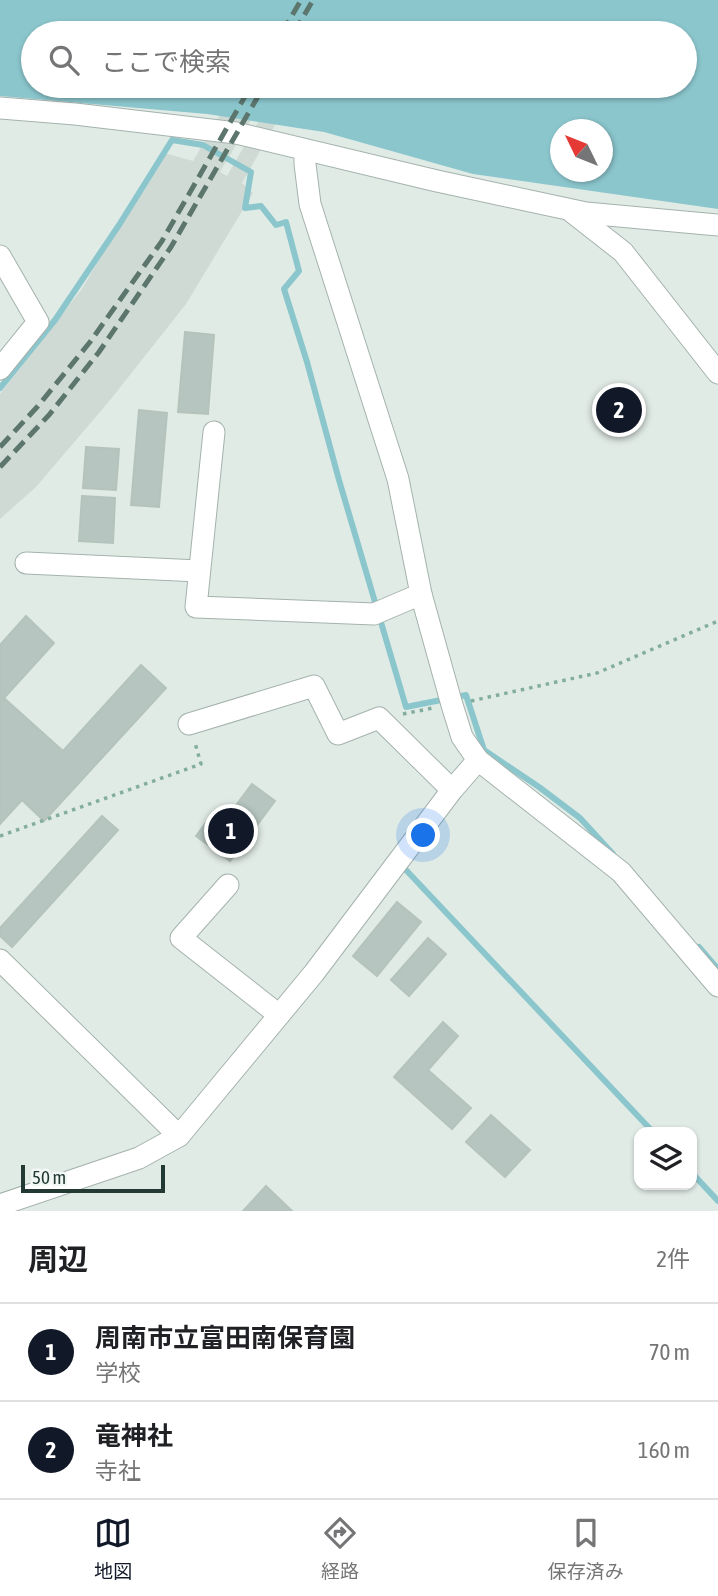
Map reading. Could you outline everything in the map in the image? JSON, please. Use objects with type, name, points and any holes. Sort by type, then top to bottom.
[{"type":"street","points":[[0,108],[236,133],[586,213],[718,225]]},
{"type":"street","points":[[305,150],[310,204],[398,479],[421,594],[462,737],[478,760],[621,872],[718,986]]},
{"type":"street","points":[[568,209],[623,252],[718,373]]},
{"type":"street","points":[[0,256],[38,322],[0,369]]},
{"type":"street","points":[[214,432],[196,607],[374,614],[421,594]]},
{"type":"street","points":[[26,563],[199,571]]},
{"type":"street","points":[[189,724],[314,686],[338,734],[379,718],[452,790]]},
{"type":"street","points":[[0,1205],[139,1158],[179,1136],[314,973],[452,790],[478,760]]},
{"type":"street","points":[[228,885],[181,938],[279,1015]]},
{"type":"street","points":[[0,960],[179,1136]]},
{"type":"path","points":[[379,718],[597,673],[718,621]]},
{"type":"path","points":[[0,836],[201,764],[189,724]]},
{"type":"shaded area","points":[[230,98],[264,98],[220,172],[227,176],[272,98],[290,98],[242,183],[253,193],[186,304],[111,399],[36,487],[0,519],[0,394],[81,290],[164,153],[193,161]]},
{"type":"water","points":[[0,0],[718,0],[718,209],[473,174],[324,132],[207,114],[23,98],[697,98],[697,21],[21,21],[21,98],[0,96]]},
{"type":"building","points":[[185,332],[214,335],[208,414],[178,412]]},
{"type":"building","points":[[139,410],[167,413],[159,507],[131,505]]},
{"type":"building","points":[[86,447],[119,449],[116,490],[83,488]]},
{"type":"building","points":[[82,496],[115,498],[113,543],[79,541]]},
{"type":"building","points":[[26,616],[54,643],[4,698],[63,751],[141,665],[166,688],[44,821],[22,800],[0,824],[0,645]]},
{"type":"building","points":[[252,784],[275,801],[230,861],[196,836],[208,820],[219,828]]},
{"type":"building","points":[[102,816],[118,830],[12,947],[0,936],[0,928]]},
{"type":"building","points":[[397,902],[421,922],[377,976],[353,956]]},
{"type":"building","points":[[428,938],[446,954],[409,996],[391,980]]},
{"type":"building","points":[[443,1022],[458,1036],[428,1070],[471,1108],[452,1129],[394,1077]]},
{"type":"building","points":[[491,1115],[530,1150],[505,1177],[466,1142]]},
{"type":"building","points":[[266,1186],[292,1211],[243,1211]]},
{"type":"waterway","points":[[0,388],[55,320],[172,140],[203,145],[251,172],[245,208],[261,206],[276,225],[286,222],[299,271],[284,289],[406,707],[466,695],[484,750],[580,818],[613,854]]},
{"type":"waterway","points":[[406,870],[648,1127]]},
{"type":"waterway","points":[[699,947],[718,969]]},
{"type":"waterway","points":[[697,1178],[718,1201]]},
{"type":"railway","points":[[289,21],[301,0]]},
{"type":"railway","points":[[301,21],[313,0]]},
{"type":"railway","points":[[0,447],[38,406],[90,342],[162,241],[244,98]]},
{"type":"railway","points":[[0,467],[49,415],[99,352],[171,247],[257,98]]},
{"type":"place","name":"竜神社","points":[[619,410]]},
{"type":"place","name":"周南市立富田南保育園","points":[[231,831]]}]
